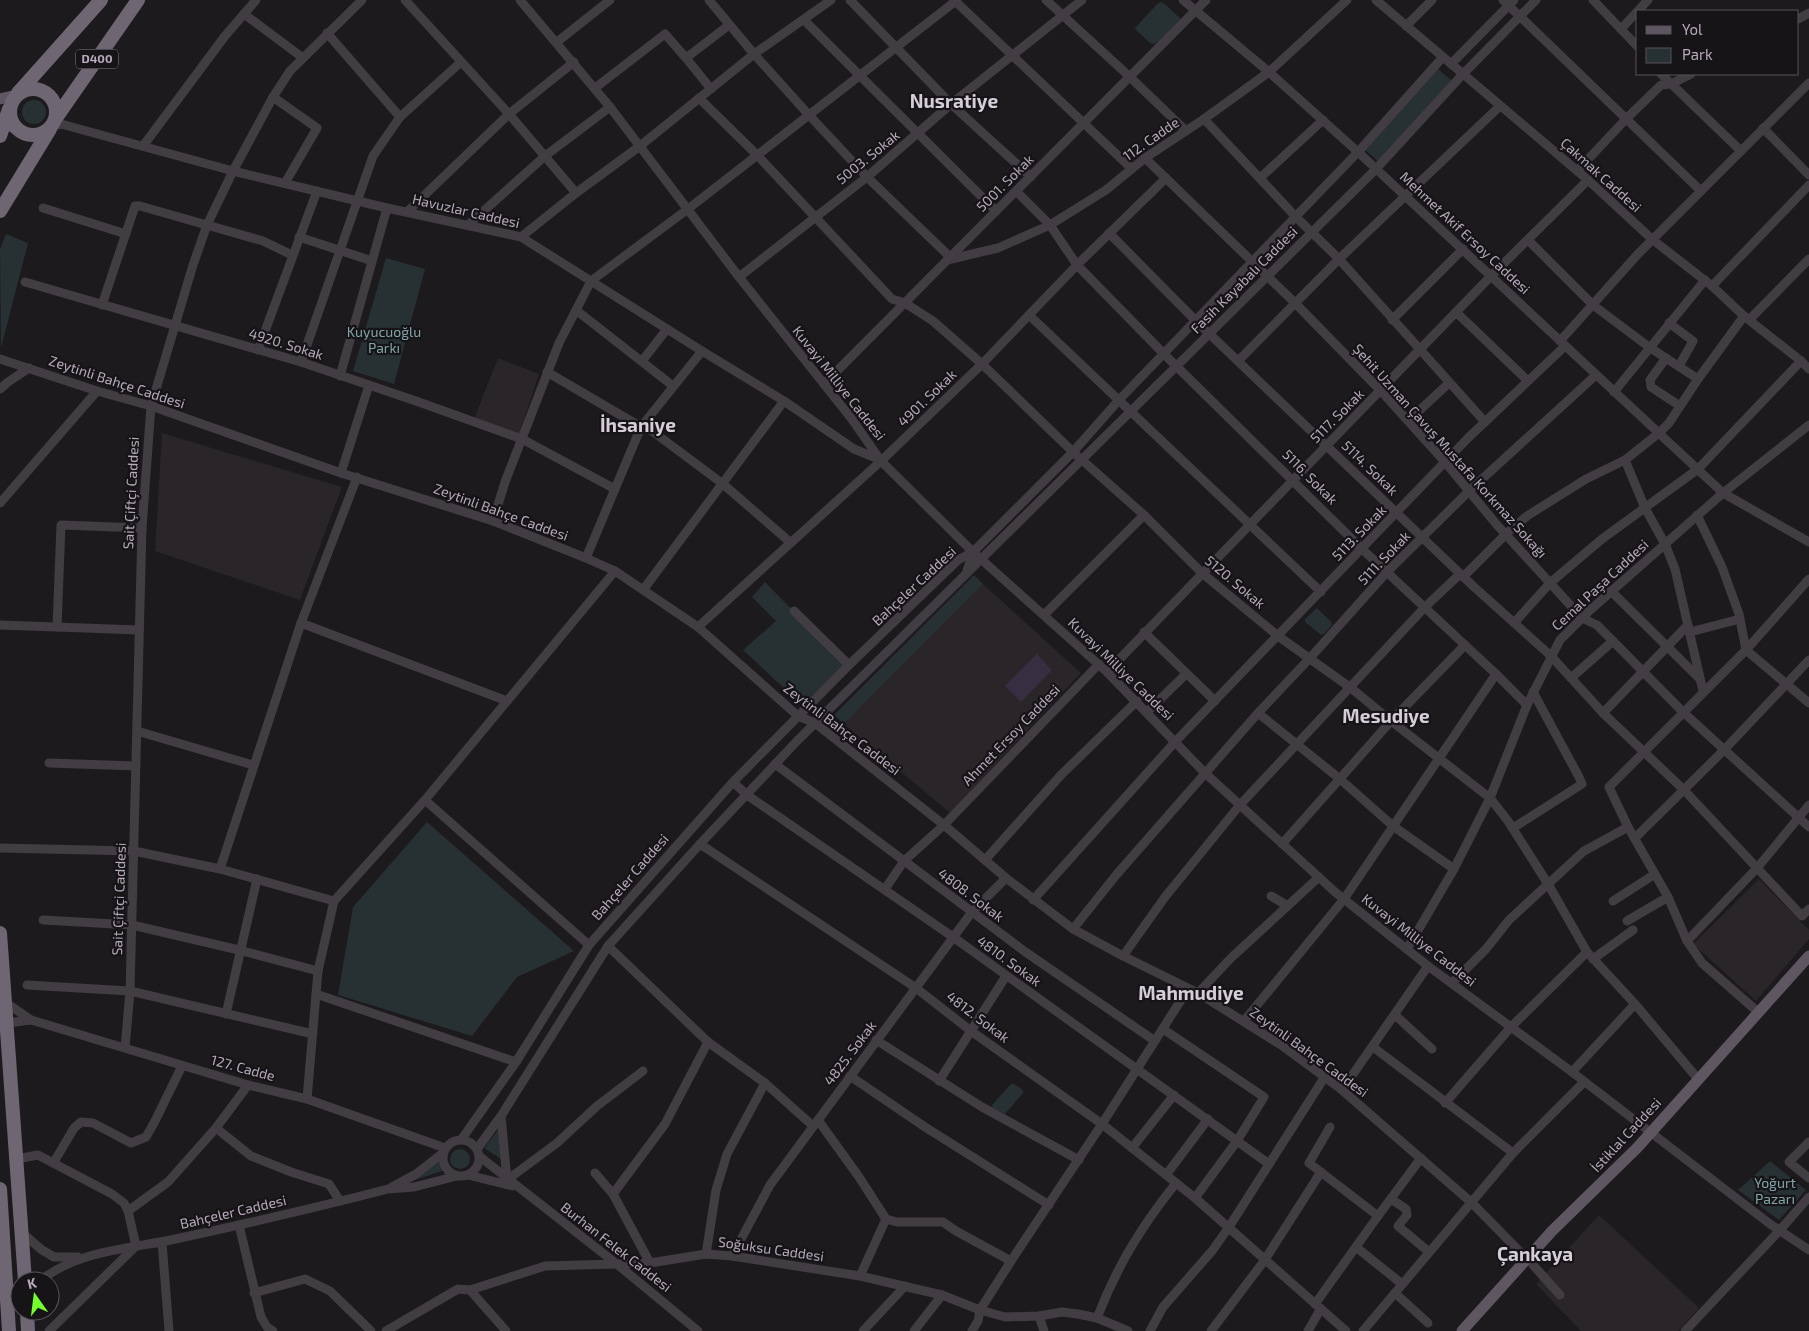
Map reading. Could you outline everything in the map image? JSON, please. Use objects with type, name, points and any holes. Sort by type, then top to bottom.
[{"type":"highway","name":"D400","points":[[16,95],[101,0]]},
{"type":"highway","name":"D400","points":[[0,211],[54,122],[138,0]]},
{"type":"highway","points":[[30,88],[38,89],[45,92],[55,103],[54,122],[46,131],[31,136],[5,128],[5,104],[16,95],[30,88]]},
{"type":"highway","points":[[0,933],[2,1000],[24,1271]]},
{"type":"highway","points":[[0,1189],[3,1274],[9,1331]]},
{"type":"main road","name":"İstiklal Caddesi","points":[[1462,1331],[1652,1133],[1809,956]]},
{"type":"street","points":[[143,146],[256,0]]},
{"type":"street","name":"Sait Çiftçi Caddesi","points":[[125,1048],[130,991],[142,528],[150,406],[207,225],[233,171],[273,97],[290,71],[362,0]]},
{"type":"street","points":[[405,0],[509,114],[576,193]]},
{"type":"street","name":"Kuvayi Milliye Caddesi","points":[[520,0],[610,107],[739,277],[851,418],[881,461],[972,552],[1099,664],[1205,774],[1344,899],[1428,966],[1809,1250]]},
{"type":"street","points":[[557,42],[610,0]]},
{"type":"street","points":[[709,0],[808,114],[867,177],[949,259]]},
{"type":"street","points":[[521,237],[576,193],[640,146],[754,54],[831,0]]},
{"type":"street","points":[[850,0],[952,104],[1031,177]]},
{"type":"street","points":[[493,521],[505,482],[547,372],[559,343],[591,281],[897,48],[955,0],[1132,169]]},
{"type":"street","points":[[1046,0],[1186,131]]},
{"type":"street","name":"5003. Sokak","points":[[739,277],[867,177],[952,104],[1082,0]]},
{"type":"street","name":"Mehmet Akif Ersoy Caddesi","points":[[1183,0],[1323,120],[1492,275],[1723,493],[1809,542]]},
{"type":"street","name":"5001. Sokak","points":[[824,384],[1206,0]]},
{"type":"street","name":"112. Cadde","points":[[949,259],[998,248],[1050,225],[1106,190],[1145,158],[1204,119],[1269,72],[1346,0]]},
{"type":"street","name":"Çakmak Caddesi","points":[[1376,0],[1588,180],[1653,240],[1708,283],[1801,361],[1809,370]]},
{"type":"street","points":[[1406,26],[1432,0]]},
{"type":"street","name":"Fasih Kayabalı Caddesi","points":[[966,574],[1376,169],[1463,74],[1536,0]]},
{"type":"street","points":[[1592,0],[1636,46]]},
{"type":"street","points":[[1639,10],[1648,0]]},
{"type":"street","points":[[1451,64],[1508,2],[1701,191]]},
{"type":"street","points":[[1621,29],[1636,13]]},
{"type":"street","points":[[244,14],[304,58]]},
{"type":"street","points":[[804,20],[996,211]]},
{"type":"street","points":[[686,58],[729,25]]},
{"type":"street","points":[[327,33],[400,117]]},
{"type":"street","points":[[595,88],[665,34],[710,89]]},
{"type":"street","name":"Fasih Kayabalı Caddesi","points":[[972,552],[1073,452],[1118,401],[1358,152],[1443,57]]},
{"type":"street","points":[[301,362],[373,156],[400,117],[462,62]]},
{"type":"street","points":[[407,212],[509,114],[574,62]]},
{"type":"street","points":[[1663,75],[1741,151]]},
{"type":"street","points":[[1577,171],[1661,85],[1671,84],[1689,75]]},
{"type":"street","name":"5113. Sokak","points":[[1034,900],[1175,742],[1445,462],[1528,381],[1563,344],[1592,305],[1653,240],[1809,82]]},
{"type":"street","points":[[273,97],[317,128],[285,183]]},
{"type":"street","name":"5120. Sokak","points":[[699,98],[757,155],[892,300],[905,302],[933,321],[982,364],[1073,452],[1144,515],[1202,573],[1278,636],[1351,688],[1490,798],[1548,884],[1590,955],[1635,1004],[1698,1079]]},
{"type":"street","points":[[1238,361],[1339,259],[1500,106]]},
{"type":"street","points":[[468,225],[545,156],[610,107]]},
{"type":"street","points":[[1204,119],[1296,217],[1339,259],[1485,422]]},
{"type":"street","points":[[1260,178],[1323,120]]},
{"type":"street","name":"Havuzlar Caddesi","points":[[54,122],[233,171],[387,208],[521,237],[784,401],[854,449],[881,461]]},
{"type":"street","points":[[1763,128],[1809,175]]},
{"type":"street","name":"Şehit Uzman Çavuş Mustafa Korkmaz Sokağı","points":[[1145,158],[1381,391],[1582,618],[1597,625],[1683,712],[1809,828]]},
{"type":"street","name":"4901. Sokak","points":[[698,627],[881,461],[982,364],[1077,265],[1166,178]]},
{"type":"street","name":"5117. Sokak","points":[[1107,672],[1492,275],[1588,180]]},
{"type":"street","points":[[1614,392],[1669,323],[1809,186]]},
{"type":"street","points":[[258,350],[317,191]]},
{"type":"street","name":"5116. Sokak","points":[[1016,191],[1050,225],[1077,265],[1164,354],[1362,549],[1465,644],[1527,705]]},
{"type":"street","points":[[102,305],[135,206],[263,241],[292,255]]},
{"type":"street","points":[[43,208],[126,234]]},
{"type":"street","points":[[340,376],[387,208]]},
{"type":"street","name":"5114. Sokak","points":[[1109,233],[1238,361],[1462,576],[1551,656],[1602,713],[1684,790],[1758,868],[1806,912]]},
{"type":"street","points":[[299,237],[372,261]]},
{"type":"street","points":[[1528,240],[1592,305],[1649,347],[1698,379]]},
{"type":"street","points":[[1392,320],[1463,249]]},
{"type":"street","points":[[1123,956],[1165,898],[1240,806],[1425,607],[1527,516],[1586,478],[1625,460],[1669,424],[1698,379],[1747,317],[1809,259]]},
{"type":"street","name":"4920. Sokak","points":[[25,282],[301,362],[522,439],[614,488]]},
{"type":"street","points":[[576,310],[673,386]]},
{"type":"street","points":[[1456,312],[1528,381]]},
{"type":"street","points":[[1029,315],[1321,592]]},
{"type":"street","points":[[1669,323],[1693,341],[1679,366]]},
{"type":"street","points":[[642,362],[667,329]]},
{"type":"street","points":[[586,558],[641,427],[702,350]]},
{"type":"street","points":[[1666,358],[1649,384],[1680,406]]},
{"type":"street","name":"Zeytinli Bahçe Caddesi","points":[[0,359],[97,391],[150,406],[341,473],[493,521],[615,571],[698,627],[798,716],[815,723],[944,825],[1006,878],[1073,929],[1198,993],[1281,1045],[1342,1090],[1472,1203],[1560,1294]]},
{"type":"street","points":[[1514,623],[1550,583],[1602,539],[1698,469],[1801,361]]},
{"type":"street","points":[[0,390],[8,382],[29,368]]},
{"type":"street","points":[[547,372],[641,427],[652,431],[723,484],[791,544]]},
{"type":"street","name":"5111. Sokak","points":[[1073,929],[1117,874],[1258,713],[1387,572],[1469,490],[1596,375]]},
{"type":"street","points":[[1408,421],[1449,382]]},
{"type":"street","points":[[341,473],[369,386]]},
{"type":"street","points":[[0,503],[97,391]]},
{"type":"street","points":[[643,590],[784,401]]},
{"type":"street","name":"Cemal Paşa Caddesi","points":[[1407,949],[1454,869],[1490,798],[1527,705],[1560,640],[1611,591],[1697,515],[1809,425]]},
{"type":"street","points":[[1625,460],[1645,508],[1665,544],[1675,569],[1703,691]]},
{"type":"street","points":[[220,869],[301,623],[357,478]]},
{"type":"street","points":[[1044,615],[1144,515]]},
{"type":"street","points":[[1697,515],[1722,567],[1740,619],[1746,650],[1809,702]]},
{"type":"street","points":[[57,627],[62,525],[142,528]]},
{"type":"street","name":"Bahçeler Caddesi","points":[[478,1153],[608,946],[775,764],[966,574],[972,552]]},
{"type":"street","name":"Bahçeler Caddesi","points":[[461,1140],[516,1062],[589,945],[733,782],[849,665],[958,560],[972,552]]},
{"type":"street","points":[[307,1099],[318,971],[334,901],[425,800],[615,571]]},
{"type":"street","points":[[1758,1012],[1702,963],[1687,941],[1668,896],[1628,827],[1609,787],[1746,650],[1809,580]]},
{"type":"street","points":[[1611,591],[1700,679]]},
{"type":"street","points":[[794,611],[849,665]]},
{"type":"street","points":[[1602,713],[1667,646],[1689,629],[1740,619]]},
{"type":"street","points":[[301,623],[507,701]]},
{"type":"street","points":[[0,625],[139,630]]},
{"type":"street","points":[[1144,632],[1215,701]]},
{"type":"street","points":[[1571,678],[1613,641]]},
{"type":"street","points":[[1282,844],[1391,721],[1465,644]]},
{"type":"street","points":[[1635,838],[1724,750],[1809,660]]},
{"type":"street","name":"Ahmet Ersoy Caddesi","points":[[884,889],[904,861],[944,825],[1099,664]]},
{"type":"street","points":[[1147,712],[1186,674]]},
{"type":"street","points":[[1244,1021],[1344,899],[1496,674]]},
{"type":"street","points":[[1512,828],[1582,784],[1533,692]]},
{"type":"street","points":[[985,860],[1061,775],[1136,701]]},
{"type":"street","points":[[1258,713],[1340,779],[1393,826],[1454,869]]},
{"type":"street","points":[[137,731],[253,765]]},
{"type":"street","points":[[49,763],[136,766]]},
{"type":"street","name":"4808. Sokak","points":[[775,764],[1024,951],[1155,1041]]},
{"type":"street","name":"4810. Sokak","points":[[733,782],[747,795],[953,937],[1269,1164]]},
{"type":"street","points":[[425,800],[589,945]]},
{"type":"street","points":[[1687,941],[1758,868],[1809,805]]},
{"type":"street","points":[[1452,983],[1486,949],[1509,920],[1584,852],[1628,827]]},
{"type":"street","name":"4812. Sokak","points":[[700,844],[916,988],[971,1031],[1102,1124],[1196,1198],[1264,1261],[1346,1331]]},
{"type":"street","points":[[0,848],[134,851],[220,869],[334,901]]},
{"type":"street","points":[[1613,901],[1655,874]]},
{"type":"street","name":"4825. Sokak","points":[[732,1256],[770,1185],[972,912],[1006,878]]},
{"type":"street","points":[[1198,993],[1231,958],[1319,878]]},
{"type":"street","points":[[226,1014],[256,879]]},
{"type":"street","points":[[1271,896],[1288,906]]},
{"type":"street","points":[[1626,921],[1668,896]]},
{"type":"street","points":[[43,920],[132,925],[318,971]]},
{"type":"street","points":[[1445,1103],[1511,1027],[1590,955],[1633,930]]},
{"type":"street","points":[[608,946],[708,1042],[765,1083],[815,1123],[859,1177],[886,1219],[898,1222],[943,1222],[1012,1261]]},
{"type":"street","points":[[1342,1090],[1428,966]]},
{"type":"street","points":[[939,1081],[1006,976]]},
{"type":"street","points":[[27,984],[130,991],[313,1034]]},
{"type":"street","points":[[972,1331],[978,1321],[980,1310],[1138,1069],[1188,989]]},
{"type":"street","points":[[316,994],[516,1062]]},
{"type":"street","points":[[2,1000],[31,1020]]},
{"type":"street","points":[[1572,1072],[1635,1004]]},
{"type":"street","points":[[1395,1015],[1432,1048]]},
{"type":"street","points":[[4,1021],[31,1020]]},
{"type":"street","name":"127. Cadde","points":[[31,1020],[248,1085],[307,1099],[444,1151]]},
{"type":"street","points":[[1163,1029],[1264,1097],[1237,1141],[1196,1198]]},
{"type":"street","points":[[876,1040],[982,1107],[1079,1160]]},
{"type":"street","points":[[613,1194],[665,1124],[708,1042]]},
{"type":"street","points":[[1373,1047],[1513,1154]]},
{"type":"street","points":[[54,1162],[74,1128],[81,1122],[93,1123],[132,1143],[146,1137],[182,1066]]},
{"type":"street","points":[[507,1180],[557,1143],[597,1106],[643,1071]]},
{"type":"street","points":[[850,1076],[925,1127],[1049,1204]]},
{"type":"street","points":[[1150,1331],[1163,1307],[1212,1250],[1228,1227],[1324,1078]]},
{"type":"street","points":[[1363,1331],[1513,1154],[1584,1082]]},
{"type":"street","points":[[706,1254],[716,1190],[727,1154],[765,1083]]},
{"type":"street","points":[[128,1211],[168,1182],[216,1128],[248,1085]]},
{"type":"street","points":[[1132,1148],[1174,1095]]},
{"type":"street","points":[[501,1116],[507,1180]]},
{"type":"street","points":[[1166,1175],[1208,1120]]},
{"type":"street","points":[[1330,1127],[1308,1163],[1378,1216]]},
{"type":"street","points":[[216,1128],[251,1156],[291,1172],[329,1184],[340,1201]]},
{"type":"street","points":[[388,1189],[416,1174],[450,1144],[461,1140],[467,1141],[478,1153],[477,1166],[468,1174]]},
{"type":"street","points":[[1809,1142],[1789,1162],[1809,1178]]},
{"type":"street","points":[[444,1151],[444,1165],[451,1174],[457,1176]]},
{"type":"street","name":"Burhan Felek Caddesi","points":[[478,1153],[507,1180],[618,1265],[698,1331]]},
{"type":"street","points":[[16,1158],[38,1155],[112,1194],[124,1203],[128,1211],[136,1246],[48,1331]]},
{"type":"street","points":[[1308,1331],[1318,1307],[1356,1247],[1421,1158]]},
{"type":"street","points":[[1211,1331],[1264,1261],[1321,1172]]},
{"type":"street","points":[[595,1173],[613,1194],[650,1263]]},
{"type":"street","points":[[388,1189],[414,1187],[468,1174],[516,1186]]},
{"type":"street","points":[[1097,1318],[1110,1285],[1131,1246],[1150,1216],[1176,1183]]},
{"type":"street","name":"Bahçeler Caddesi","points":[[83,1257],[239,1225],[388,1189]]},
{"type":"street","points":[[1687,1330],[1809,1197]]},
{"type":"street","points":[[1391,1199],[1406,1208],[1408,1215],[1398,1226],[1430,1252]]},
{"type":"street","points":[[860,1276],[886,1219]]},
{"type":"street","points":[[239,1225],[261,1317],[267,1327],[273,1331]]},
{"type":"street","points":[[22,1232],[42,1250],[54,1257],[83,1257]]},
{"type":"street","points":[[162,1242],[169,1331]]},
{"type":"street","points":[[1356,1247],[1402,1284]]},
{"type":"street","name":"Soğuksu Caddesi","points":[[386,1331],[458,1289],[470,1290],[545,1266],[650,1263],[706,1254],[732,1256],[860,1276],[942,1296],[1005,1317],[1039,1316],[1062,1312],[1097,1318],[1128,1331]]},
{"type":"street","points":[[52,1271],[83,1257]]},
{"type":"street","points":[[254,1293],[305,1279],[330,1291],[371,1331]]},
{"type":"street","points":[[863,1331],[904,1286]]},
{"type":"street","points":[[470,1290],[506,1331]]},
{"type":"street","points":[[1395,1293],[1428,1323]]},
{"type":"street","points":[[914,1331],[942,1296]]},
{"type":"street","points":[[1039,1316],[1044,1331]]},
{"type":"shaded area","points":[[498,358],[539,374],[519,434],[474,419]]},
{"type":"shaded area","points":[[162,433],[342,487],[300,600],[155,551]]},
{"type":"shaded area","points":[[983,584],[1081,673],[950,813],[844,724]]},
{"type":"shaded area","points":[[1037,654],[1052,670],[1021,702],[1005,686]]},
{"type":"shaded area","points":[[1759,879],[1809,930],[1809,939],[1756,1001],[1693,944]]},
{"type":"shaded area","points":[[1599,1215],[1699,1308],[1678,1331],[1581,1331],[1536,1284]]},
{"type":"green space","points":[[1161,2],[1181,19],[1160,41],[1154,44],[1150,43],[1135,28]]},
{"type":"green space","points":[[1437,68],[1452,81],[1379,162],[1364,149]]},
{"type":"green space","points":[[34,100],[43,103],[46,112],[43,121],[34,124],[25,121],[22,112],[25,103]]},
{"type":"green space","points":[[6,234],[28,243],[1,348],[0,249]]},
{"type":"green space","name":"Kuyucuoğlu Parkı","points":[[386,258],[425,269],[394,384],[353,371]]},
{"type":"green space","points":[[974,575],[983,584],[844,724],[834,715]]},
{"type":"green space","points":[[765,582],[845,664],[802,705],[743,650],[776,621],[752,597]]},
{"type":"green space","points":[[1317,608],[1332,625],[1321,635],[1305,622],[1305,619]]},
{"type":"green space","points":[[427,822],[574,951],[517,977],[472,1036],[338,995],[353,907]]},
{"type":"green space","points":[[1011,1084],[1023,1090],[1023,1093],[1005,1114],[993,1108],[992,1105]]},
{"type":"green space","points":[[498,1130],[501,1159],[484,1148]]},
{"type":"green space","points":[[460,1149],[467,1152],[470,1159],[467,1166],[460,1169],[453,1166],[450,1159],[453,1152]]},
{"type":"green space","name":"Yoğurt Pazarı","points":[[1770,1161],[1806,1190],[1779,1220],[1738,1190]]},
{"type":"green space","points":[[439,1162],[442,1171],[412,1181]]},
{"type":"district","name":"Nusratiye","points":[[954,101]]},
{"type":"district","name":"İhsaniye","points":[[638,425]]},
{"type":"district","name":"Mesudiye","points":[[1386,716]]},
{"type":"district","name":"Mahmudiye","points":[[1191,993]]},
{"type":"district","name":"Çankaya","points":[[1535,1254]]}]
